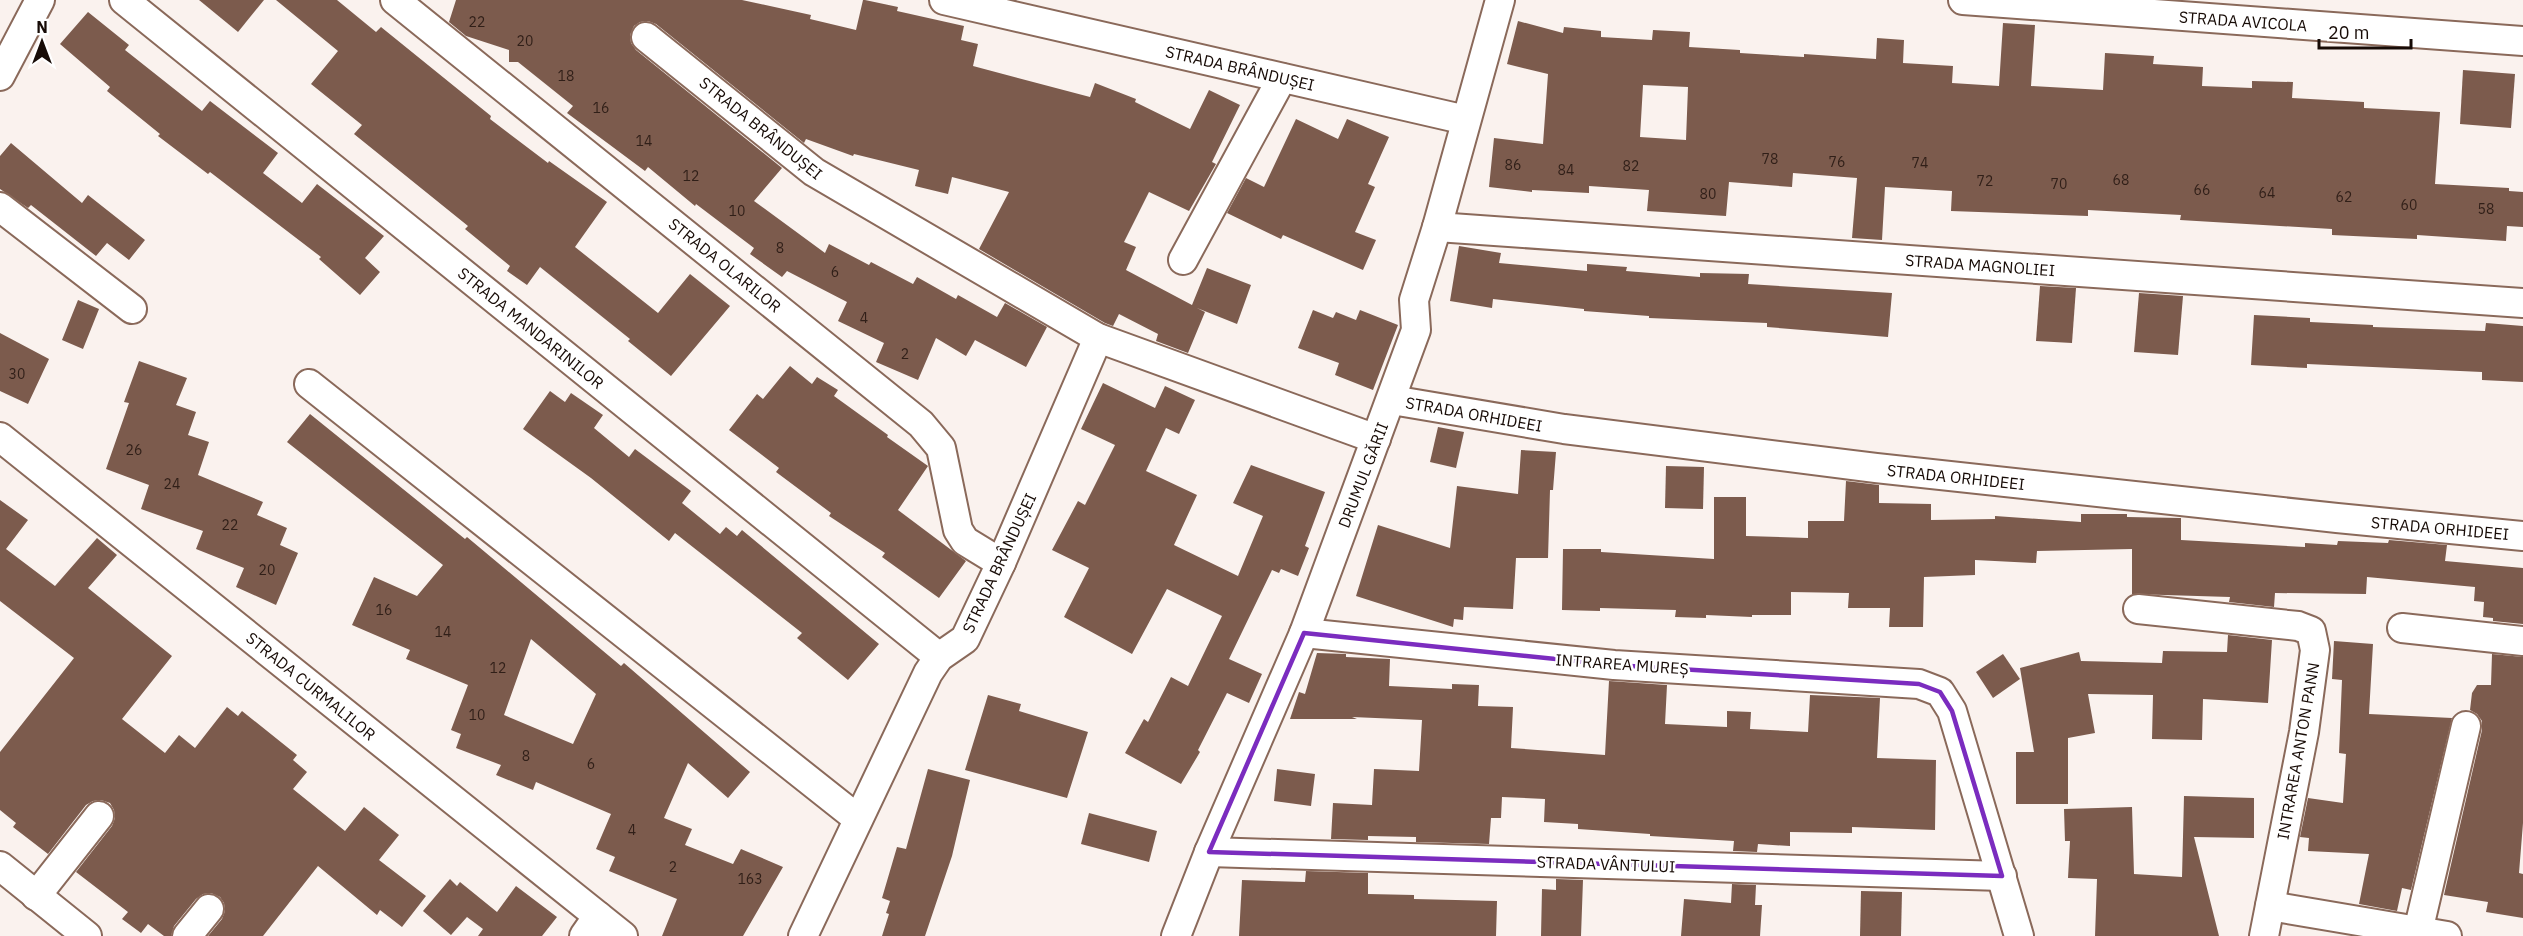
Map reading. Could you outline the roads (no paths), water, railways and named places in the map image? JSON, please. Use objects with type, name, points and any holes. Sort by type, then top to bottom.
[{"type":"street","points":[[0,76],[40,0]]},
{"type":"street","name":"STRADA MANDARINILOR","points":[[124,0],[939,657]]},
{"type":"street","name":"STRADA OLARILOR","points":[[395,0],[921,424],[941,448],[958,530],[965,542],[1002,563]]},
{"type":"street","name":"STRADA BRÂNDUȘEI","points":[[944,0],[1466,120]]},
{"type":"street","name":"DRUMUL GĂRII","points":[[1176,936],[1209,852],[1304,633],[1392,400],[1416,330],[1414,300],[1437,227],[1500,0]]},
{"type":"street","name":"STRADA AVICOLA","points":[[1963,0],[2523,41]]},
{"type":"street","name":"STRADA BRÂNDUȘEI","points":[[646,37],[814,172],[1098,338],[1376,440]]},
{"type":"street","points":[[1183,260],[1282,78]]},
{"type":"street","points":[[0,207],[132,309]]},
{"type":"street","name":"STRADA MAGNOLIEI","points":[[1437,227],[2523,303]]},
{"type":"street","name":"STRADA BRÂNDUȘEI","points":[[803,936],[928,673],[939,657],[965,639],[1002,563],[1098,338]]},
{"type":"street","points":[[309,384],[858,819]]},
{"type":"street","name":"STRADA ORHIDEEI","points":[[1392,400],[1564,429],[1876,468],[2523,536]]},
{"type":"street","name":"STRADA CURMALILOR","points":[[0,437],[591,926],[623,936]]},
{"type":"street","name":"INTRAREA ANTON PANN","points":[[2138,609],[2298,626],[2311,631],[2315,650],[2304,732],[2264,936]]},
{"type":"street","points":[[2402,628],[2523,641]]},
{"type":"street","name":"INTRAREA MUREȘ","points":[[1304,633],[1614,665],[1919,684],[1940,692],[1952,711],[2002,876]]},
{"type":"street","points":[[2417,933],[2466,726]]},
{"type":"street","points":[[36,896],[99,816]]},
{"type":"street","name":"STRADA VÂNTULUI","points":[[1209,852],[2002,876]]},
{"type":"street","points":[[0,866],[87,936]]},
{"type":"street","points":[[2002,876],[2019,936]]},
{"type":"street","points":[[2270,906],[2417,933],[2448,936]]},
{"type":"street","points":[[187,936],[209,909]]}]
